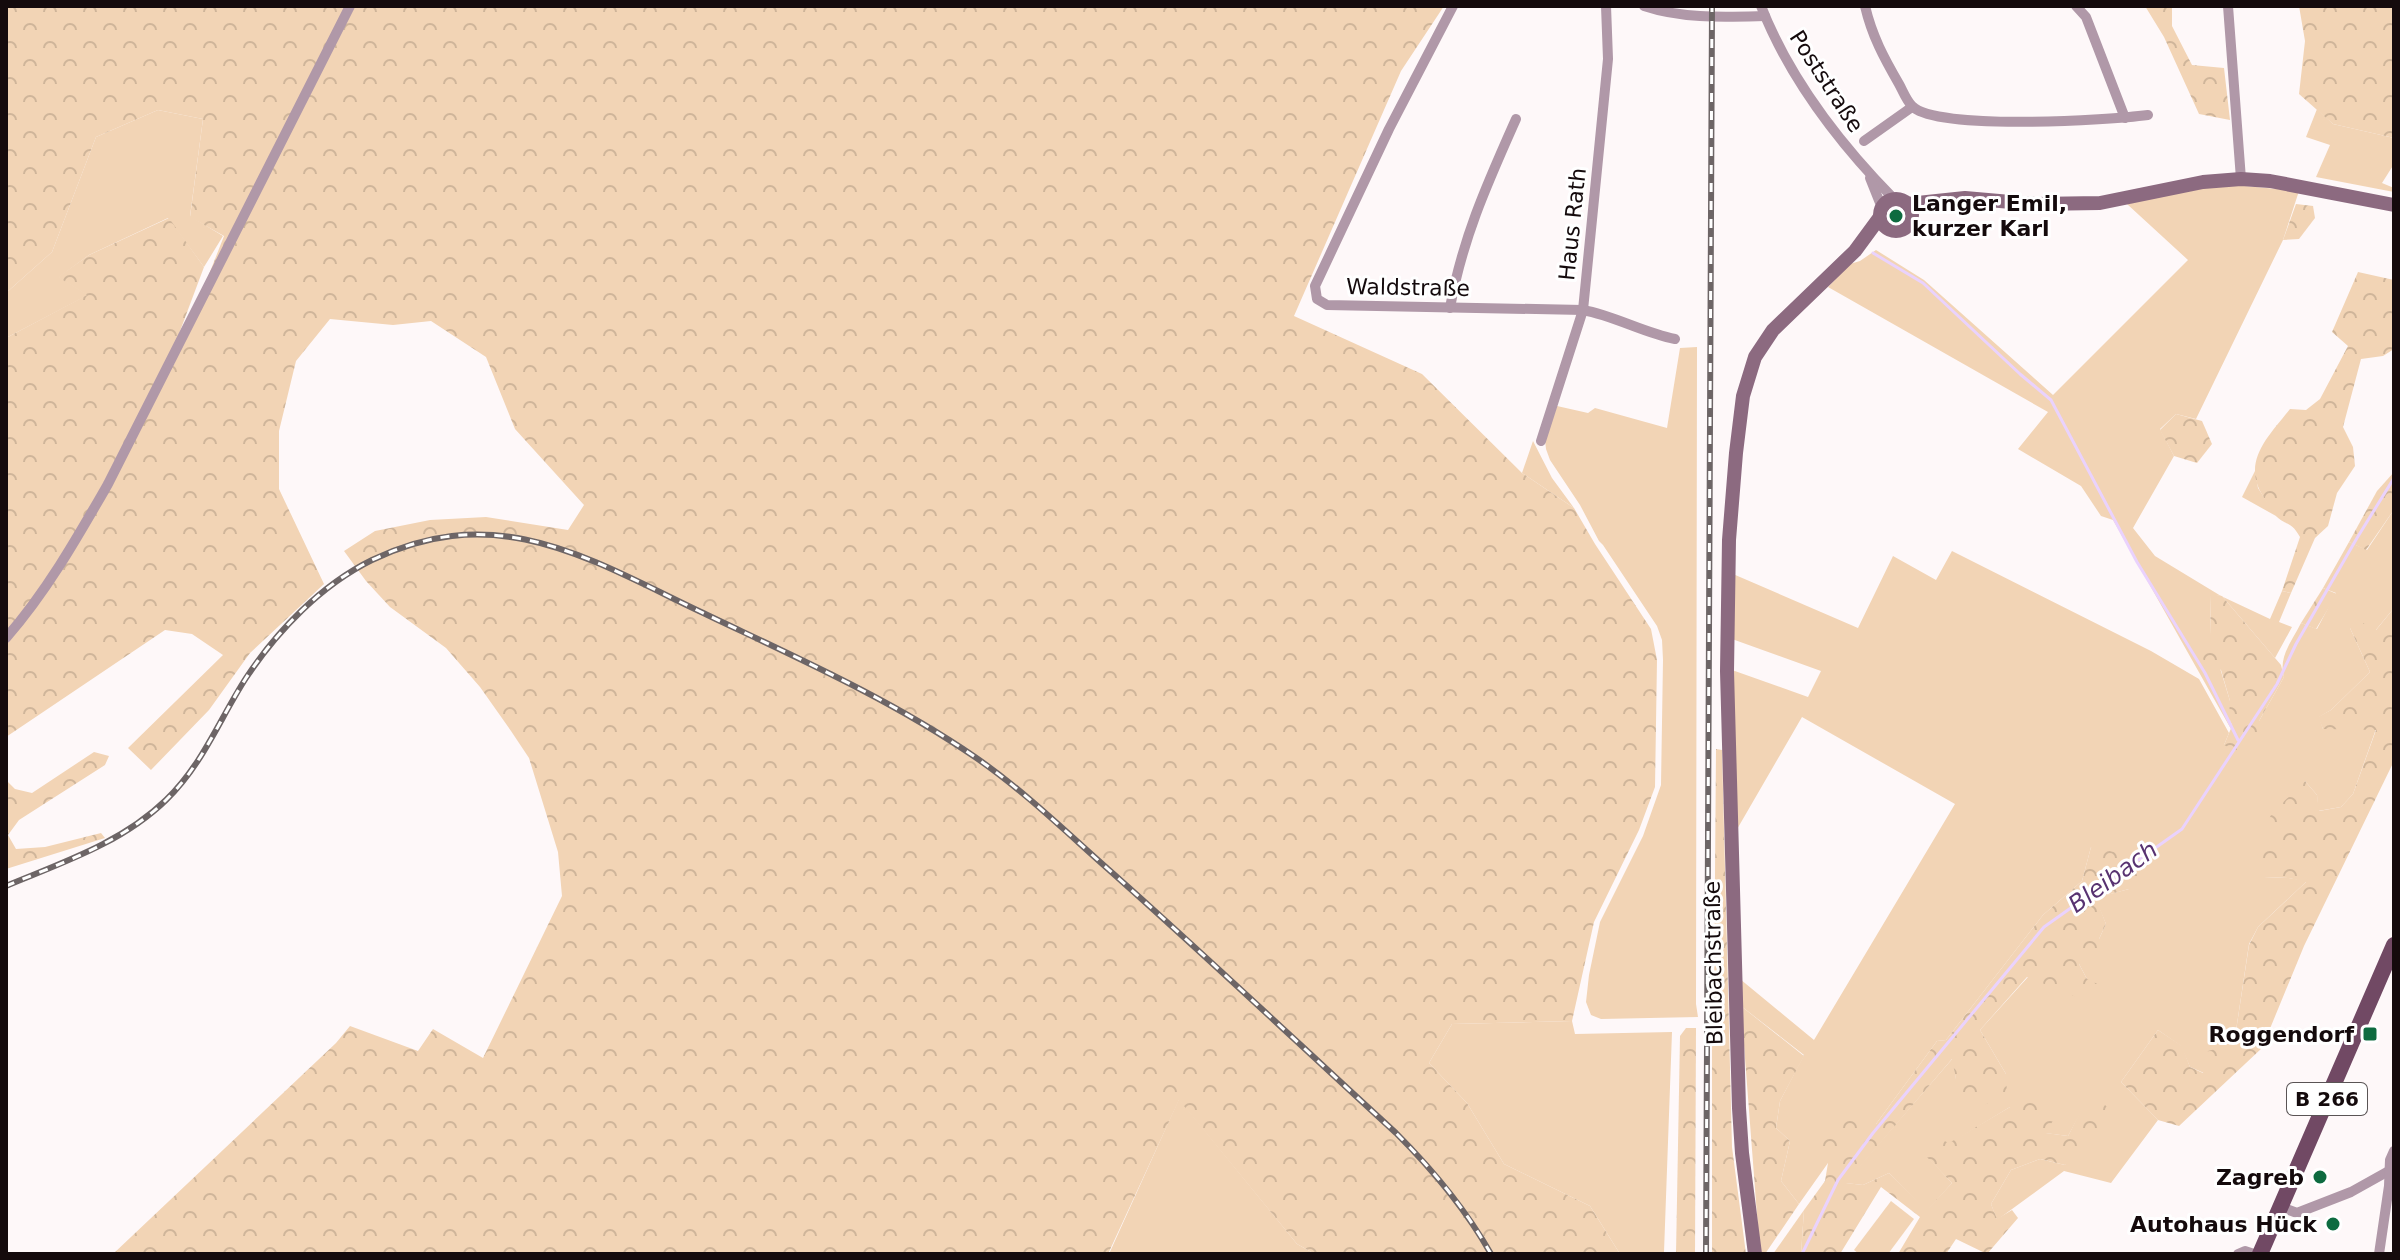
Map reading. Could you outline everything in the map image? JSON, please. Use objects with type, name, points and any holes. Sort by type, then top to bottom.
[{"type":"main road","points":[[1894,213],[1965,198],[2100,203],[2203,182],[2241,179],[2270,181],[2394,205]]},
{"type":"main road","name":"Bleibachstraße","points":[[1755,1254],[1739,1108],[1727,671],[1731,507],[1736,453],[1747,377],[1759,350],[1773,330],[1894,213]]},
{"type":"main road","name":"B 266","points":[[2260,1254],[2394,945]]},
{"type":"street","points":[[6,638],[33,607],[108,484],[350,6]]},
{"type":"street","name":"Waldstraße","points":[[1453,6],[1389,129],[1315,286],[1317,299],[1327,305],[1583,310],[1602,313],[1653,334],[1675,339]]},
{"type":"street","name":"Haus Rath","points":[[1541,441],[1583,310],[1608,59],[1606,6]]},
{"type":"street","points":[[1644,6],[1672,14],[1724,17],[1763,11]]},
{"type":"street","points":[[1724,17],[1739,6]]},
{"type":"street","points":[[1865,6],[1870,29],[1912,107],[1932,116],[2050,121],[2148,115]]},
{"type":"street","points":[[2076,6],[2086,17],[2125,118]]},
{"type":"street","points":[[2228,6],[2241,179]]},
{"type":"street","name":"Poststraße","points":[[1763,11],[1804,91],[1868,173],[1894,213]]},
{"type":"street","points":[[1864,141],[1912,107]]},
{"type":"street","points":[[1450,308],[1457,267],[1478,203],[1516,119]]},
{"type":"street","points":[[2379,1254],[2394,1151]]},
{"type":"street","points":[[2281,1207],[2297,1213],[2351,1192],[2392,1170]]},
{"type":"street","points":[[2238,1254],[2245,1251],[2254,1254]]},
{"type":"green space","points":[[6,6],[1444,6],[1401,71],[1294,316],[1422,374],[1522,473],[1574,508],[1651,629],[1657,660],[1655,787],[1639,830],[1594,922],[1572,1021],[1452,1024],[1429,1063],[1467,1103],[1504,1164],[1590,1206],[1620,1254],[1315,1254],[1297,1244],[1179,1100],[1108,1254],[113,1254],[336,1043],[350,1026],[418,1051],[433,1029],[483,1058],[562,896],[558,852],[529,758],[480,687],[446,648],[390,607],[344,551],[375,531],[430,520],[486,517],[568,530],[584,505],[515,429],[486,357],[431,321],[393,325],[330,319],[296,361],[279,431],[279,489],[324,584],[250,653],[209,710],[151,770],[128,748],[223,655],[192,634],[165,630],[6,737],[6,338],[87,295],[58,277],[89,255],[169,218],[204,267],[168,363],[174,364],[224,236],[190,217],[203,119],[158,110],[96,137],[52,252],[6,293]]},
{"type":"green space","points":[[2145,6],[2172,6],[2172,26],[2192,65],[2224,68],[2230,120],[2199,114],[2164,37]]},
{"type":"green space","points":[[2299,6],[2394,6],[2394,138],[2333,124],[2299,94],[2305,41]]},
{"type":"green space","points":[[2317,109],[2333,124],[2394,138],[2394,164],[2382,183],[2394,188],[2394,192],[2316,177],[2330,145],[2306,137]]},
{"type":"green space","points":[[158,110],[203,119],[190,216],[223,236],[204,267],[168,218],[89,255],[59,277],[88,295],[6,338],[6,293],[52,252],[96,137]]},
{"type":"green space","points":[[2234,185],[2299,191],[2283,240],[2196,419],[2176,414],[2160,429],[2174,456],[2133,528],[2155,556],[2221,596],[2211,595],[2210,635],[2230,701],[2231,729],[2113,520],[2101,516],[2081,486],[2018,449],[2048,412],[1828,287],[1850,264],[1876,250],[1924,280],[2053,395],[2188,260],[2127,204],[2196,188]]},
{"type":"green space","points":[[2296,204],[2313,206],[2315,218],[2299,239],[2283,240]]},
{"type":"green space","points":[[2358,272],[2394,280],[2394,349],[2383,356],[2361,359],[2343,427],[2353,447],[2355,466],[2337,493],[2328,526],[2315,538],[2291,593],[2282,591],[2300,537],[2292,526],[2275,515],[2268,504],[2257,483],[2256,460],[2266,439],[2290,409],[2306,410],[2320,399],[2348,346],[2332,332]]},
{"type":"green space","points":[[1697,347],[1698,1017],[1601,1019],[1591,1015],[1586,1002],[1600,922],[1643,836],[1661,785],[1662,640],[1657,626],[1599,541],[1550,460],[1545,440],[1557,406],[1588,413],[1595,408],[1667,428],[1680,348]]},
{"type":"green space","points":[[2176,414],[2202,421],[2212,444],[2197,463],[2174,456],[2160,430]]},
{"type":"green space","points":[[1533,441],[1552,478],[1574,508],[1522,473]]},
{"type":"green space","points":[[2255,471],[2258,488],[2276,516],[2242,497]]},
{"type":"green space","points":[[2394,472],[2393,511],[2366,550],[2349,542],[2377,491]]},
{"type":"green space","points":[[2394,506],[2394,608],[2375,631],[2350,628],[2370,672],[2331,710],[2319,717],[2323,729],[2376,729],[2353,794],[2341,807],[2318,811],[2317,795],[2305,781],[2264,877],[2307,881],[2258,927],[2249,944],[2234,1044],[2204,1073],[2190,1067],[2181,1046],[2158,1030],[2121,1082],[2158,1120],[2111,1183],[2064,1171],[1997,1220],[1991,1204],[2011,1170],[2040,1159],[2065,1165],[2092,1092],[2068,1136],[2045,1133],[2010,1107],[1949,1144],[1921,1150],[1952,1183],[1927,1211],[1889,1173],[1863,1185],[1845,1183],[1953,1058],[1956,1079],[2006,1074],[1980,1030],[2028,977],[2087,979],[2079,964],[2099,939],[2106,924],[2095,898],[2129,889],[2091,847],[2082,881],[2043,915],[1946,1040],[1937,1041],[1876,1124],[1860,1125],[1799,1204],[1781,1181],[1790,1141],[1776,1128],[1780,1101],[1804,1055],[1741,1006],[1740,979],[1814,1040],[1955,804],[1802,717],[1736,831],[1732,670],[1808,697],[1821,671],[1732,639],[1733,574],[1858,628],[1893,556],[1936,580],[1952,551],[2151,651],[2199,679],[2229,733],[2224,745],[2259,721],[2284,677],[2284,656],[2301,623],[2317,629],[2336,593],[2323,588],[2349,542],[2367,550]]},
{"type":"green space","points":[[2323,588],[2337,594],[2316,629],[2301,623]]},
{"type":"green space","points":[[2282,591],[2291,593],[2279,622],[2292,627],[2275,658],[2223,597],[2270,619]]},
{"type":"green space","points":[[2211,594],[2222,596],[2281,665],[2284,677],[2259,721],[2264,732],[2247,756],[2224,745],[2232,726],[2230,701],[2221,670],[2199,657],[2198,645],[2210,635]]},
{"type":"green space","points":[[2394,608],[2394,761],[2304,946],[2262,1048],[2179,1126],[2158,1120],[2121,1082],[2158,1030],[2182,1046],[2190,1067],[2203,1073],[2208,1051],[2234,1044],[2249,945],[2258,927],[2306,882],[2264,877],[2251,855],[2272,813],[2305,781],[2317,795],[2319,811],[2341,807],[2353,794],[2376,730],[2323,729],[2318,717],[2331,710],[2370,672],[2350,628],[2359,621],[2376,630]]},
{"type":"green space","points":[[1716,749],[1722,750],[1732,1147],[1746,1254],[1712,1254]]},
{"type":"green space","points":[[94,752],[109,756],[105,765],[19,820],[8,835],[16,849],[45,847],[101,833],[105,838],[6,869],[6,780],[15,789],[32,793]]},
{"type":"green space","points":[[2091,847],[2133,856],[2145,869],[2129,889],[2096,898],[2106,924],[2099,939],[2114,950],[2104,961],[2079,964],[2087,979],[2108,989],[2099,1006],[2027,977],[1980,1030],[2006,1074],[2007,1095],[1981,1106],[1964,1099],[1952,1059],[1846,1183],[1863,1185],[1889,1173],[1927,1210],[1952,1183],[1920,1150],[1933,1136],[1949,1143],[2010,1107],[2043,1093],[2055,1117],[2046,1133],[2068,1136],[2091,1091],[2112,1112],[2065,1165],[2040,1159],[2011,1170],[1991,1204],[1997,1219],[2012,1210],[2018,1218],[1987,1254],[1956,1239],[1946,1254],[1898,1254],[1920,1217],[1881,1187],[1840,1254],[1801,1254],[1804,1210],[1825,1181],[1828,1163],[1817,1147],[1847,1115],[1860,1125],[1866,1116],[1876,1124],[1937,1041],[1946,1040],[2043,915],[2082,881]]},
{"type":"green space","points":[[1741,1006],[1804,1056],[1780,1101],[1776,1128],[1790,1141],[1781,1181],[1799,1204],[1765,1254],[1760,1254]]},
{"type":"green space","points":[[1572,1021],[1575,1034],[1672,1032],[1664,1252],[1620,1254],[1590,1206],[1504,1164],[1467,1103],[1429,1063],[1452,1024]]},
{"type":"green space","points":[[1686,1028],[1696,1028],[1695,1254],[1676,1254],[1680,1036]]},
{"type":"green space","points":[[1179,1099],[1297,1244],[1315,1254],[1109,1254]]},
{"type":"green space","points":[[1891,1201],[1914,1219],[1888,1254],[1859,1254],[1854,1250]]},
{"type":"green space","points":[[1804,1210],[1801,1254],[1773,1254]]},
{"type":"waterway","points":[[1873,253],[1923,283],[2051,400],[2137,562],[2205,673],[2238,740]]},
{"type":"waterway","name":"Bleibach","points":[[1802,1254],[1838,1180],[1873,1133],[2044,927],[2182,829],[2277,684],[2296,644],[2394,478]]},
{"type":"railway","points":[[1706,1254],[1712,6]]},
{"type":"railway","points":[[6,886],[111,840],[166,800],[190,772],[246,678],[272,643],[318,596],[353,570],[417,543],[460,535],[501,536],[541,543],[619,572],[840,679],[909,716],[993,770],[1144,901],[1396,1133],[1448,1190],[1491,1254]]},
{"type":"place","name":"Langer Emil, kurzer Karl","points":[[1896,216]]},
{"type":"place","name":"Roggendorf","points":[[2370,1034]]},
{"type":"place","name":"Zagreb","points":[[2320,1177]]},
{"type":"place","name":"Autohaus Hück","points":[[2333,1224]]}]
